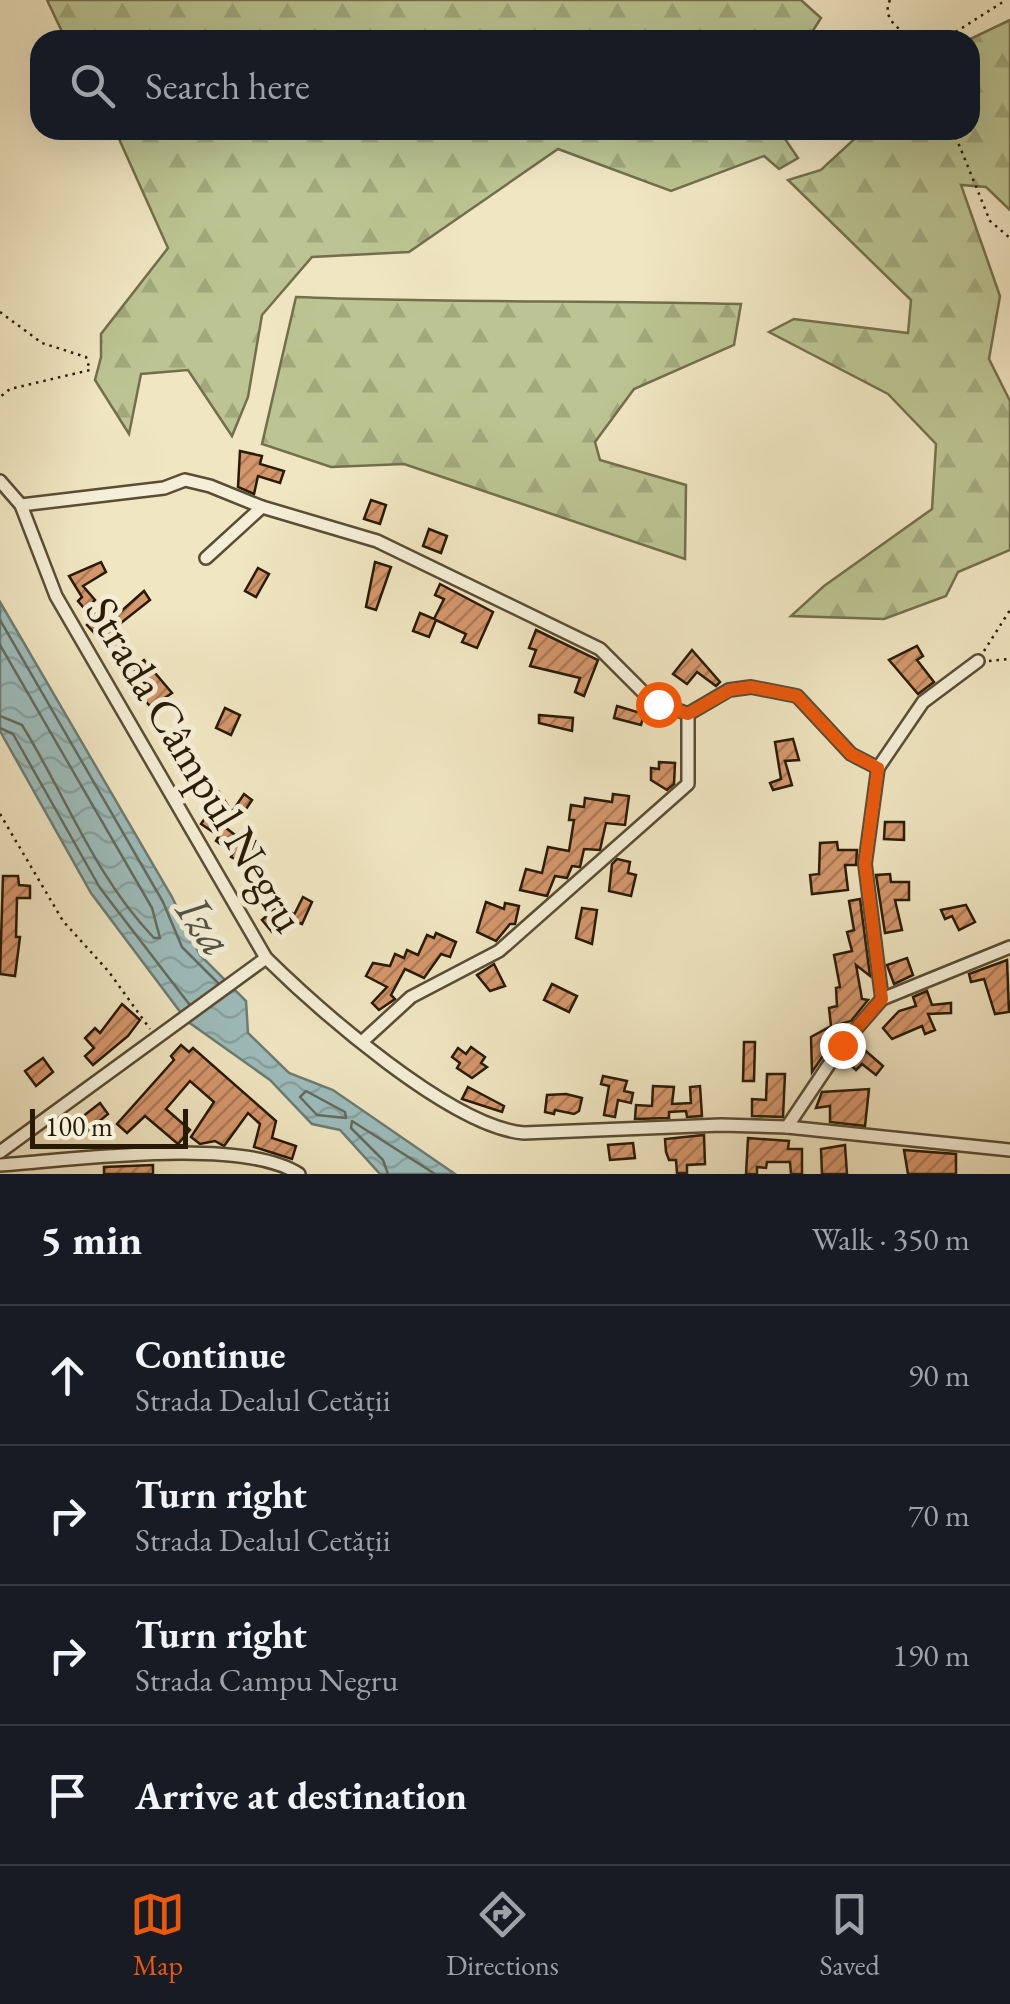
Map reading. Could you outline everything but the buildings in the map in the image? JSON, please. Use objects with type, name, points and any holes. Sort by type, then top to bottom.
[{"type":"street","points":[[20,504],[164,488],[185,480],[262,508],[377,541],[600,649],[651,700],[688,714]]},
{"type":"street","name":"Strada Câmpul Negru","points":[[0,481],[20,504],[56,596],[266,958],[302,994],[460,1112],[504,1130],[536,1133],[722,1124],[1010,1150]]},
{"type":"street","points":[[206,558],[262,508]]},
{"type":"street","points":[[882,999],[865,864],[878,768],[923,702],[978,661]]},
{"type":"street","points":[[688,714],[730,690],[751,687],[797,696],[851,754],[878,768]]},
{"type":"street","points":[[364,1040],[411,997],[498,950],[688,784],[688,714]]},
{"type":"street","points":[[787,1127],[842,1045],[882,999],[1010,947]]},
{"type":"street","points":[[0,1152],[266,958]]},
{"type":"street","points":[[0,1165],[140,1155],[239,1156],[276,1162],[298,1174]]},
{"type":"path","points":[[959,30],[1006,0]]},
{"type":"path","points":[[887,1],[894,26],[900,30]]},
{"type":"path","points":[[957,140],[990,221],[1010,238]]},
{"type":"path","points":[[0,312],[42,343],[86,358],[90,370],[10,389],[0,397]]},
{"type":"path","points":[[978,661],[1010,610]]},
{"type":"path","points":[[978,661],[1010,659]]},
{"type":"path","points":[[0,814],[63,921],[148,1024],[152,1041]]},
{"type":"green space","points":[[47,0],[801,0],[821,18],[813,30],[61,30]]},
{"type":"green space","points":[[1010,20],[1010,210],[986,187],[961,185],[1000,296],[989,359],[1010,401],[1010,550],[958,572],[946,596],[884,619],[791,616],[824,586],[932,509],[936,444],[888,394],[769,332],[794,319],[908,333],[911,300],[788,180],[821,170],[853,140],[980,140],[980,34]]},
{"type":"green space","points":[[119,140],[786,140],[798,158],[779,169],[764,156],[671,191],[558,149],[409,252],[312,257],[262,315],[248,397],[232,436],[188,370],[141,374],[129,434],[95,380],[101,334],[168,248]]},
{"type":"green space","points":[[296,297],[741,304],[734,345],[634,389],[595,442],[600,460],[686,485],[685,559],[404,464],[331,467],[262,444]]},
{"type":"water","points":[[0,602],[172,897],[200,955],[246,1001],[248,1033],[289,1073],[333,1090],[455,1174],[380,1174],[340,1130],[312,1124],[270,1080],[187,1021],[91,893],[0,731]]},
{"type":"route","points":[[658,704],[688,714],[730,690],[751,687],[797,696],[851,754],[878,768],[865,864],[882,999],[842,1045]]},
{"type":"water label","name":"Iza","points":[[206,925]]}]
